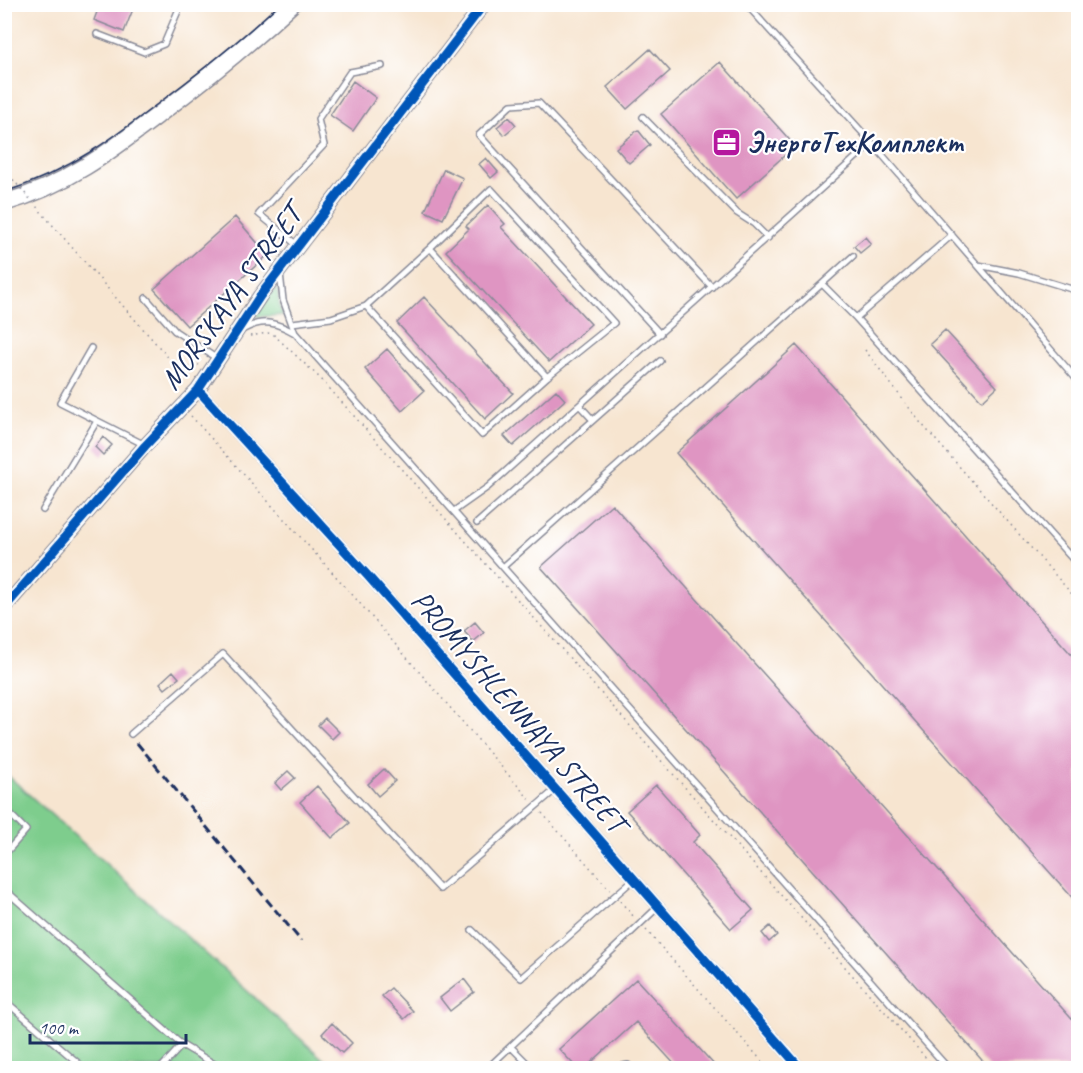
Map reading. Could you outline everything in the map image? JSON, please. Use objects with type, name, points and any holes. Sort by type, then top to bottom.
[{"type":"main road","points":[[4,203],[55,186],[110,152],[229,62],[292,4]]},
{"type":"street","name":"MORSKAYA STREET","points":[[4,608],[145,446],[201,393],[210,371],[218,359],[242,335],[298,246],[484,4]]},
{"type":"street","name":"PROMYSHLENNAYA STREET","points":[[201,393],[368,576],[800,1068]]},
{"type":"lane","points":[[97,34],[144,52],[164,44],[181,4]]},
{"type":"lane","points":[[746,4],[872,143],[1078,381]]},
{"type":"lane","points":[[298,246],[259,214],[324,145],[318,119],[350,72],[382,66]]},
{"type":"lane","points":[[660,334],[479,135],[511,105],[539,103],[712,287]]},
{"type":"lane","points":[[643,117],[737,213],[754,224],[768,238]]},
{"type":"lane","points":[[454,511],[488,487],[872,143]]},
{"type":"lane","points":[[292,323],[331,318],[366,306],[491,189],[614,323],[547,377],[482,435],[366,306]]},
{"type":"lane","points":[[856,318],[952,235]]},
{"type":"lane","points":[[430,248],[547,377]]},
{"type":"lane","points":[[504,567],[853,256]]},
{"type":"lane","points":[[978,265],[1019,273],[1078,291]]},
{"type":"lane","points":[[280,272],[284,300],[296,333],[948,1068]]},
{"type":"lane","points":[[822,284],[856,318],[1078,565]]},
{"type":"lane","points":[[146,298],[175,331],[218,359]]},
{"type":"lane","points":[[242,335],[254,324],[273,322],[296,333]]},
{"type":"lane","points":[[91,348],[60,402],[145,446]]},
{"type":"lane","points":[[477,523],[660,361]]},
{"type":"lane","points":[[580,406],[593,420]]},
{"type":"lane","points":[[43,510],[97,421]]},
{"type":"lane","points":[[131,734],[223,654],[441,889],[556,789]]},
{"type":"lane","points":[[4,807],[26,830],[4,855]]},
{"type":"lane","points":[[472,930],[521,978],[634,879]]},
{"type":"lane","points":[[4,889],[182,1045],[221,1068]]},
{"type":"lane","points":[[496,1068],[492,1064],[658,907]]},
{"type":"lane","points":[[4,1000],[84,1068]]},
{"type":"lane","points":[[161,1068],[182,1045]]},
{"type":"lane","points":[[511,1047],[532,1068]]},
{"type":"lane","points":[[613,1068],[628,1065],[632,1068]]},
{"type":"path","points":[[4,176],[9,175],[181,372],[195,363],[210,371]]},
{"type":"path","points":[[242,335],[268,333],[274,335],[321,379],[935,1068]]},
{"type":"path","points":[[865,350],[920,422],[1078,601]]},
{"type":"path","points":[[201,393],[190,417],[350,592],[535,806],[768,1068]]},
{"type":"green space","points":[[277,288],[280,309],[284,315],[256,317],[261,305]]},
{"type":"green space","points":[[5,773],[333,1068],[5,1068]]},
{"type":"building","points":[[100,4],[135,4],[124,32],[94,20]]},
{"type":"building","points":[[650,49],[670,71],[627,109],[607,87]]},
{"type":"building","points":[[720,62],[795,146],[736,199],[661,114]]},
{"type":"building","points":[[353,81],[376,98],[353,131],[330,115]]},
{"type":"building","points":[[509,117],[516,125],[504,135],[497,127]]},
{"type":"building","points":[[638,130],[650,145],[629,163],[616,148]]},
{"type":"building","points":[[486,158],[498,172],[491,178],[479,164]]},
{"type":"building","points":[[444,169],[463,178],[443,219],[425,211]]},
{"type":"building","points":[[488,205],[505,224],[501,227],[591,324],[549,362],[446,251],[469,229],[466,226]]},
{"type":"building","points":[[235,217],[268,255],[187,326],[154,289]]},
{"type":"building","points":[[865,237],[871,244],[860,253],[854,246]]},
{"type":"building","points":[[424,297],[513,393],[485,419],[397,323]]},
{"type":"building","points":[[945,330],[997,387],[982,401],[930,344]]},
{"type":"building","points":[[796,345],[1078,662],[1078,904],[676,453]]},
{"type":"building","points":[[387,349],[424,391],[402,411],[365,369]]},
{"type":"building","points":[[556,390],[565,400],[513,446],[504,436]]},
{"type":"building","points":[[103,437],[112,445],[103,455],[95,447]]},
{"type":"building","points":[[612,504],[1078,1026],[1078,1068],[989,1068],[541,567]]},
{"type":"building","points":[[475,622],[484,633],[473,642],[464,631]]},
{"type":"building","points":[[173,671],[179,678],[165,689],[160,683]]},
{"type":"building","points":[[325,718],[339,732],[332,739],[318,725]]},
{"type":"building","points":[[384,769],[395,781],[378,796],[368,784]]},
{"type":"building","points":[[288,771],[295,778],[281,790],[275,783]]},
{"type":"building","points":[[656,785],[700,835],[693,842],[753,910],[731,929],[627,811]]},
{"type":"building","points":[[317,786],[350,823],[332,838],[300,802]]},
{"type":"building","points":[[770,926],[777,935],[769,942],[762,933]]},
{"type":"building","points":[[464,979],[474,992],[450,1011],[440,998]]},
{"type":"building","points":[[636,979],[717,1068],[678,1068],[636,1022],[585,1068],[577,1068],[559,1049]]},
{"type":"building","points":[[391,988],[413,1011],[404,1019],[382,996]]},
{"type":"building","points":[[332,1023],[352,1043],[342,1053],[322,1034]]},
{"type":"tram line","points":[[4,192],[51,174],[114,136],[214,60],[279,4]]},
{"type":"railway","points":[[137,743],[301,941]]},
{"type":"cycle path","points":[[4,608],[145,446],[198,390],[260,296],[484,4]]},
{"type":"cycle path","points":[[198,390],[368,576],[800,1068]]},
{"type":"place","name":"ЭнергоТехКомплект","points":[[726,142]]}]
